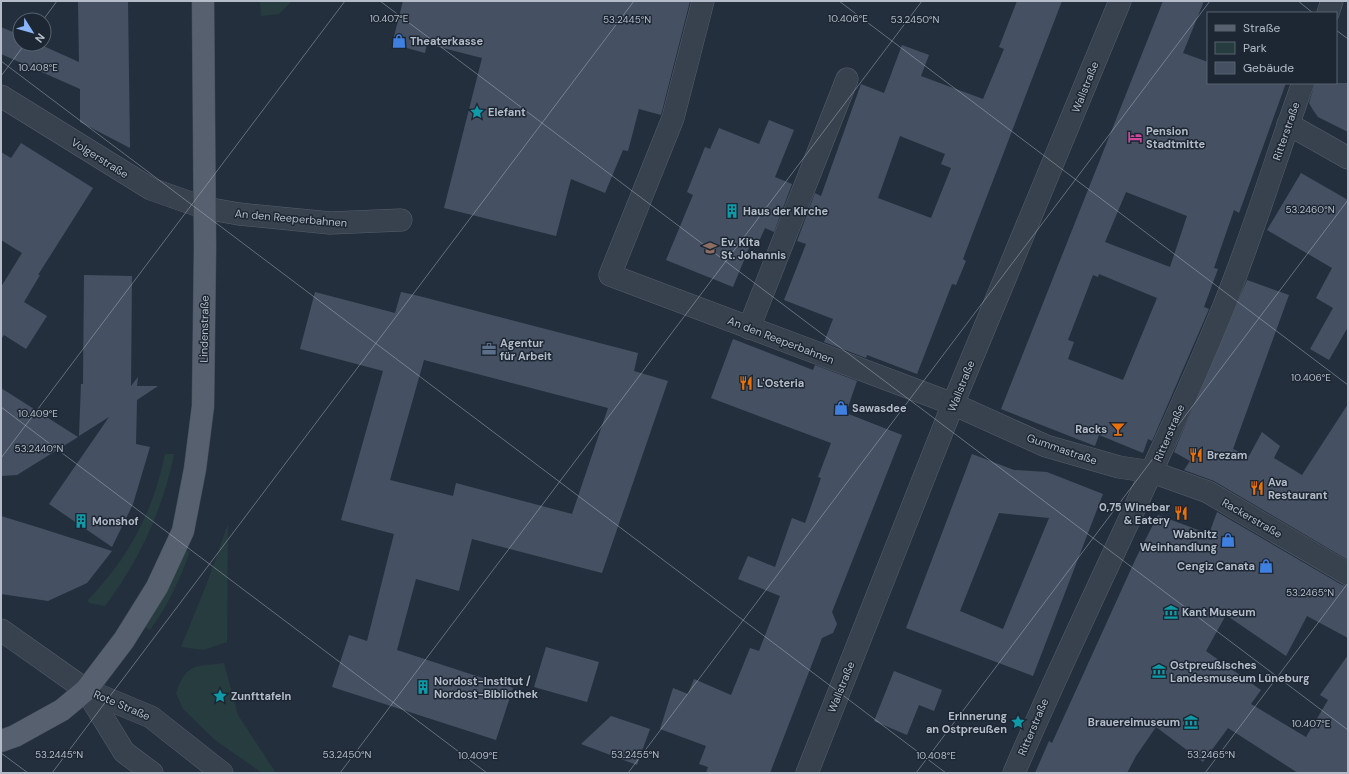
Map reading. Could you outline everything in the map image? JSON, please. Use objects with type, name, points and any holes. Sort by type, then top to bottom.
[{"type":"main road","name":"Lindenstraße","points":[[8,739],[62,710],[86,690],[124,640],[158,587],[183,531],[195,469],[203,406],[205,208],[203,1]]},
{"type":"street","name":"An den Reeperbahnen","points":[[703,1],[673,118],[610,275],[954,404]]},
{"type":"street","name":"Wallstraße","points":[[807,773],[954,404],[1120,1]]},
{"type":"street","points":[[1328,12],[1332,1]]},
{"type":"street","points":[[749,328],[847,79]]},
{"type":"street","name":"Ritterstraße","points":[[1014,773],[1070,643],[1152,472],[1221,312],[1303,84]]},
{"type":"street","name":"Volgerstraße","points":[[1,96],[151,189],[205,208]]},
{"type":"street","points":[[1288,124],[1348,158]]},
{"type":"street","name":"An den Reeperbahnen","points":[[205,208],[239,214],[330,223],[401,220]]},
{"type":"street","name":"Gummastraße","points":[[954,404],[1046,446],[1119,467],[1152,472]]},
{"type":"street","name":"Rackerstraße","points":[[1152,472],[1208,492],[1348,574]]},
{"type":"street","points":[[1,630],[86,690]]},
{"type":"street","name":"Rote Straße","points":[[86,690],[124,752],[152,773]]},
{"type":"street","name":"Rote Straße","points":[[86,690],[152,717],[222,773]]},
{"type":"green space","points":[[260,1],[292,1],[279,14],[261,16]]},
{"type":"green space","points":[[165,454],[174,454],[170,474],[164,494],[139,553],[105,606],[89,603],[88,600],[116,567],[137,533],[154,495]]},
{"type":"green space","points":[[228,524],[227,642],[203,650],[181,647],[207,583]]},
{"type":"green space","points":[[186,550],[190,551],[178,582],[168,602],[150,630],[142,625]]},
{"type":"green space","points":[[224,663],[238,715],[276,773],[262,773],[215,740],[183,709],[176,693],[180,683],[188,671],[199,666]]},
{"type":"building","points":[[78,1],[128,1],[130,148],[80,122],[80,89],[1,54],[1,27],[12,32],[12,52],[52,52],[52,50],[79,62]]},
{"type":"building","points":[[403,1],[690,1],[661,115],[639,109],[628,151],[623,150],[605,193],[571,179],[556,236],[444,208],[482,58],[427,44],[425,53],[392,44]]},
{"type":"building","points":[[1017,1],[1062,1],[963,259],[966,261],[956,285],[952,284],[917,374],[867,355],[866,358],[824,342],[833,319],[784,300],[806,244],[797,241],[815,193],[821,196],[861,84],[884,93],[902,45],[929,55],[921,76],[983,99],[1004,49],[999,47]],"holes":[[[900,136],[945,154],[941,164],[951,168],[931,218],[878,198]]]},
{"type":"building","points":[[1163,1],[1204,1],[1183,53],[1207,62],[1207,84],[1286,84],[1239,213],[1234,210],[1214,268],[1218,269],[1204,307],[1209,309],[1152,441],[1148,439],[1143,453],[1099,435],[1095,446],[1001,409]],"holes":[[[1126,192],[1187,216],[1170,267],[1105,242]],[[1099,274],[1157,298],[1123,380],[1068,359],[1074,342],[1068,340],[1093,275],[1098,277]]]},
{"type":"building","points":[[1348,83],[1348,132],[1318,117],[1309,103],[1315,84]]},
{"type":"building","name":"Haus der Kirche","points":[[769,120],[794,130],[775,177],[792,184],[774,232],[765,228],[757,246],[751,243],[733,287],[666,260],[693,195],[687,192],[705,147],[710,149],[719,128],[759,144]]},
{"type":"building","points":[[21,143],[93,188],[38,275],[40,275],[24,302],[47,316],[26,349],[4,335],[1,339],[1,287],[22,253],[1,240],[1,152],[11,158]]},
{"type":"building","points":[[1301,173],[1348,200],[1348,327],[1329,360],[1310,349],[1333,308],[1316,298],[1332,268],[1267,230]]},
{"type":"building","points":[[84,275],[132,276],[131,386],[138,377],[137,386],[158,386],[137,400],[136,444],[150,447],[133,504],[112,547],[49,504],[109,417],[79,436],[81,384],[83,384]]},
{"type":"building","points":[[1247,280],[1289,295],[1233,449],[1249,456],[1262,432],[1280,446],[1274,458],[1302,475],[1348,404],[1348,560],[1214,481],[1184,470],[1190,461],[1174,452]]},
{"type":"building","points":[[315,292],[395,313],[401,292],[638,353],[634,371],[668,381],[602,573],[472,539],[459,591],[416,579],[397,650],[513,688],[496,740],[332,687],[349,635],[367,641],[394,534],[341,520],[383,371],[300,349]],"holes":[[[424,360],[608,408],[572,514],[456,483],[453,496],[390,480]]]},
{"type":"building","points":[[733,339],[813,370],[815,365],[857,381],[846,413],[902,435],[832,612],[837,624],[833,633],[822,638],[770,773],[706,773],[708,767],[699,764],[706,746],[660,729],[673,688],[688,694],[694,679],[731,695],[750,648],[759,651],[780,596],[738,579],[748,556],[775,567],[792,518],[805,523],[821,478],[818,477],[831,443],[711,398]]},
{"type":"building","points":[[1,388],[78,437],[17,475],[1,476]]},
{"type":"building","points":[[972,454],[1014,470],[1047,472],[1103,494],[1033,676],[906,628]],"holes":[[[999,513],[1049,518],[1003,629],[960,611]]]},
{"type":"building","points":[[1217,512],[1342,585],[1348,586],[1348,638],[1307,616],[1286,656],[1226,615],[1206,651],[1261,690],[1251,704],[1306,737],[1328,700],[1320,695],[1348,655],[1348,773],[1298,773],[1228,728],[1203,762],[1156,727],[1136,756],[1127,773],[1035,773],[1049,741],[1052,743],[1136,558],[1158,515],[1209,534]]},
{"type":"building","points":[[1,516],[112,551],[87,583],[48,601],[1,594]]},
{"type":"building","points":[[546,647],[599,662],[587,702],[534,687]]},
{"type":"building","points":[[894,671],[942,690],[934,711],[919,705],[907,735],[874,721]]},
{"type":"building","points":[[611,716],[650,729],[637,765],[581,744]]},
{"type":"place","name":"Theaterkasse","points":[[399,41]]},
{"type":"place","name":"Elefant","points":[[477,112]]},
{"type":"place","name":"Pension Stadtmitte","points":[[1135,137]]},
{"type":"place","name":"Haus der Kirche","points":[[732,211]]},
{"type":"place","name":"Ev. Kita St. Johannis","points":[[710,248]]},
{"type":"place","name":"Agentur für Arbeit","points":[[489,349]]},
{"type":"place","name":"L'Osteria","points":[[746,383]]},
{"type":"place","name":"Sawasdee","points":[[841,408]]},
{"type":"place","name":"Racks","points":[[1118,429]]},
{"type":"place","name":"Brezam","points":[[1196,455]]},
{"type":"place","name":"Ava Restaurant","points":[[1257,488]]},
{"type":"place","name":"0,75 Winebar & Eatery","points":[[1181,513]]},
{"type":"place","name":"Monshof","points":[[81,521]]},
{"type":"place","name":"Wabnitz Weinhandlung","points":[[1228,540]]},
{"type":"place","name":"Cengiz Canata","points":[[1266,566]]},
{"type":"place","name":"Kant Museum","points":[[1171,612]]},
{"type":"place","name":"Ostpreußisches Landesmuseum Lüneburg","points":[[1159,671]]},
{"type":"place","name":"Nordost-Institut / Nordost-Bibliothek","points":[[423,687]]},
{"type":"place","name":"Zunfttafeln","points":[[220,696]]},
{"type":"place","name":"Erinnerung an Ostpreußen","points":[[1018,722]]},
{"type":"place","name":"Brauereimuseum","points":[[1191,722]]}]
